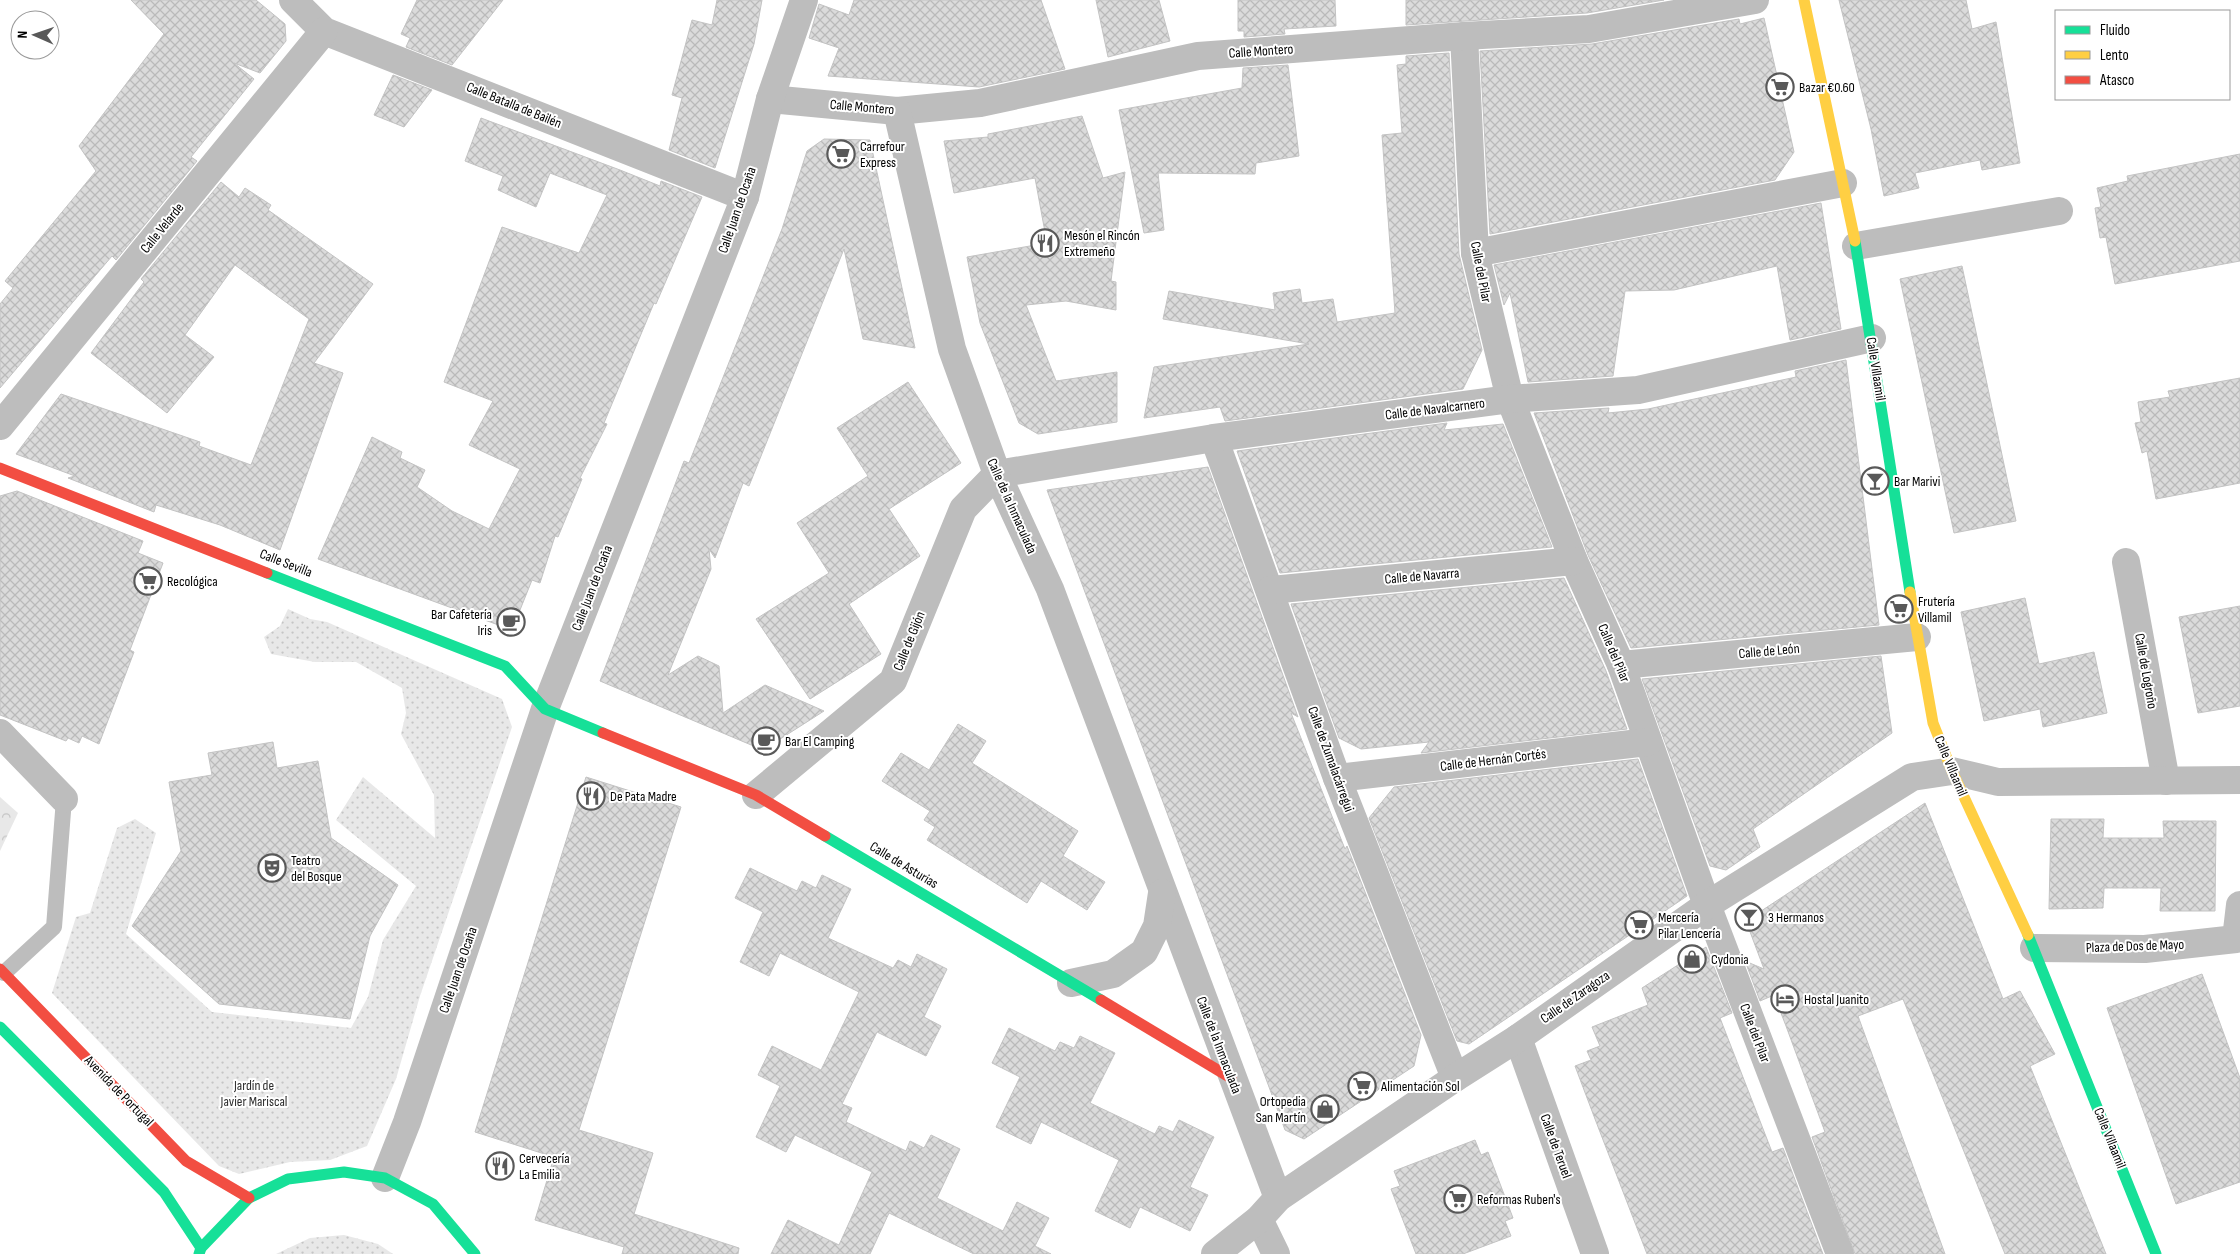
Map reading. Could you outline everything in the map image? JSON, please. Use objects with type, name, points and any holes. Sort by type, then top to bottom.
[{"type":"street","name":"Calle Batalla de Bailén","points":[[292,0],[324,31],[745,197]]},
{"type":"street","name":"Calle Juan de Ocaña","points":[[385,1178],[411,1112],[545,709],[745,197],[770,99],[804,0]]},
{"type":"street","name":"Calle Montero","points":[[770,99],[897,111],[980,103],[1198,56],[1464,36],[1589,29],[1755,0]]},
{"type":"street","name":"Calle Villaamil","points":[[1804,0],[1856,246],[1872,338],[1917,638],[1933,723],[1952,771],[2034,948],[2156,1254]]},
{"type":"street","name":"Calle Velarde","points":[[0,426],[324,31]]},
{"type":"street","name":"Calle del Pilar","points":[[1464,36],[1474,253],[1510,399],[1574,561],[1621,665],[1706,905],[1840,1254]]},
{"type":"street","name":"Calle de la Inmaculada","points":[[897,111],[952,349],[996,474],[1050,589],[1231,1078],[1278,1198]]},
{"type":"street","points":[[1474,253],[1843,183]]},
{"type":"street","points":[[1856,246],[2059,211]]},
{"type":"street","name":"Calle de Navalcarnero","points":[[996,474],[1214,438],[1510,399],[1638,390],[1872,338]]},
{"type":"street","name":"Calle de Zumalacárregui","points":[[1214,438],[1338,778],[1455,1078]]},
{"type":"street","name":"Calle Sevilla","points":[[0,468],[505,666],[545,709]]},
{"type":"street","name":"Calle de Gijón","points":[[756,795],[892,681],[963,509],[996,474]]},
{"type":"street","name":"Calle de Navarra","points":[[1270,590],[1574,561]]},
{"type":"street","name":"Calle de Logroño","points":[[2126,562],[2166,781]]},
{"type":"street","name":"Calle de León","points":[[1621,665],[1917,638]]},
{"type":"street","name":"Calle de Asturias","points":[[545,709],[756,795],[1231,1078]]},
{"type":"street","points":[[0,733],[64,799]]},
{"type":"street","name":"Calle de Hernán Cortés","points":[[1338,778],[1648,742]]},
{"type":"street","points":[[1952,771],[1998,782],[2240,780]]},
{"type":"street","name":"Calle de Zaragoza","points":[[1215,1254],[1259,1218],[1278,1198],[1455,1078],[1518,1038],[1706,905],[1912,777],[1952,771]]},
{"type":"street","name":"Calle de la Inmaculada","points":[[1071,983],[1113,974],[1144,952],[1157,926],[1162,891]]},
{"type":"street","name":"Plaza de Dos de Mayo","points":[[2034,948],[2145,949],[2238,944],[2240,905]]},
{"type":"street","name":"Avenida de Portugal","points":[[2,971],[186,1161],[249,1198]]},
{"type":"street","points":[[0,1028],[164,1192],[200,1251],[249,1198],[288,1179],[344,1172],[385,1178],[433,1204],[475,1254]]},
{"type":"street","name":"Calle de Teruel","points":[[1518,1038],[1595,1254]]},
{"type":"street","points":[[1259,1218],[1276,1254]]},
{"type":"lane","points":[[2,971],[54,927],[64,799]]},
{"type":"green space","name":"Jardín de Javier Mariscal","points":[[288,609],[310,619],[327,622],[502,699],[512,727],[420,996],[396,1079],[367,1146],[330,1160],[290,1162],[239,1174],[219,1166],[52,993],[76,917],[90,913],[117,828],[135,819],[156,833],[126,934],[212,1012],[351,1028],[368,997],[383,940],[416,886],[336,820],[363,777],[435,838],[434,795],[401,734],[406,713],[402,688],[356,662],[315,662],[271,654],[264,637],[280,626]]},
{"type":"green space","points":[[0,797],[18,813],[0,851]]},
{"type":"green space","points":[[344,1235],[378,1244],[393,1254],[276,1254],[310,1238]]},
{"type":"building","points":[[131,0],[256,0],[285,24],[286,41],[260,73],[234,63],[254,79],[191,157],[197,161],[116,260],[112,256],[0,388],[0,304],[13,288],[5,281],[96,171],[79,146],[164,34]]},
{"type":"building","points":[[417,0],[503,0],[452,65],[406,47],[410,38],[401,34]]},
{"type":"building","points":[[717,0],[762,0],[754,44],[715,168],[669,150],[682,98],[672,95],[692,20],[712,25]]},
{"type":"building","points":[[854,0],[1041,0],[1065,69],[979,87],[828,76],[839,48],[809,38],[819,4],[849,15]]},
{"type":"building","points":[[1096,0],[1159,0],[1170,41],[1108,57]]},
{"type":"building","points":[[1238,0],[1335,0],[1336,26],[1284,29],[1285,34],[1244,37],[1244,31],[1238,31]]},
{"type":"building","points":[[1406,0],[1664,0],[1587,13],[1406,25]]},
{"type":"building","points":[[1839,0],[1966,0],[1972,29],[1996,22],[2020,163],[1982,170],[1980,160],[1915,173],[1919,188],[1884,196],[1871,129]]},
{"type":"building","points":[[1764,18],[1794,152],[1775,180],[1490,234],[1480,51],[1592,44],[1739,19],[1740,24]]},
{"type":"building","points":[[1449,53],[1459,254],[1482,350],[1463,389],[1225,421],[1220,407],[1144,418],[1154,367],[1309,344],[1163,319],[1169,291],[1275,310],[1273,293],[1300,289],[1302,303],[1333,299],[1337,322],[1395,313],[1382,135],[1402,133],[1397,65],[1406,64],[1406,56]]},
{"type":"building","points":[[1288,65],[1299,156],[1256,163],[1255,174],[1158,173],[1164,230],[1144,233],[1119,110],[1242,88],[1243,68]]},
{"type":"building","points":[[393,75],[432,90],[404,127],[374,115]]},
{"type":"building","points":[[1082,116],[1103,178],[1125,172],[1111,281],[1116,282],[1116,310],[1066,301],[1026,305],[1056,381],[1117,372],[1117,422],[1038,434],[1019,423],[980,323],[967,257],[1047,243],[1035,178],[954,193],[944,141],[988,137],[988,134]]},
{"type":"building","points":[[481,118],[660,186],[661,181],[702,197],[656,304],[654,303],[604,423],[607,424],[580,478],[582,479],[558,537],[555,536],[540,583],[532,580],[512,630],[318,559],[372,437],[402,452],[400,458],[425,470],[417,487],[452,511],[489,529],[520,469],[469,445],[493,401],[444,382],[502,227],[579,253],[607,195],[550,173],[536,207],[498,190],[503,176],[465,161]]},
{"type":"building","points":[[824,139],[870,140],[915,348],[863,339],[844,249],[749,486],[743,483],[715,558],[709,549],[711,569],[668,675],[698,656],[719,666],[723,713],[765,685],[824,711],[763,750],[600,681],[684,461],[689,463],[782,229],[807,151]]},
{"type":"building","points":[[2240,154],[2240,261],[2115,284],[2106,237],[2100,238],[2095,208],[2101,207],[2097,188],[2128,181],[2127,176]]},
{"type":"building","points":[[221,182],[239,197],[245,188],[271,205],[268,210],[373,284],[314,363],[343,373],[280,550],[220,525],[156,505],[154,512],[68,478],[75,476],[16,454],[61,394],[200,442],[199,446],[251,465],[309,319],[235,265],[185,335],[214,357],[167,413],[91,353],[144,282],[141,279]]},
{"type":"building","points":[[1821,203],[1841,329],[1790,340],[1777,266],[1674,290],[1625,291],[1613,376],[1528,382],[1510,293],[1504,305],[1494,265]]},
{"type":"building","points":[[1962,266],[2016,521],[1954,533],[1900,279]]},
{"type":"building","points":[[1846,360],[1879,625],[1631,648],[1588,555],[1534,413],[1609,408],[1608,413],[1648,409],[1796,377],[1795,371]]},
{"type":"building","points":[[2240,378],[2240,483],[2156,499],[2147,451],[2142,453],[2135,423],[2141,422],[2138,402],[2170,397],[2168,391]]},
{"type":"building","points":[[908,382],[961,463],[889,509],[920,556],[849,604],[881,654],[810,699],[756,619],[829,573],[797,523],[868,476],[837,428]]},
{"type":"building","points":[[1447,423],[1444,430],[1503,424],[1552,547],[1280,573],[1237,451]]},
{"type":"building","points":[[1208,467],[1298,717],[1291,713],[1345,849],[1347,846],[1421,1035],[1414,1066],[1304,1139],[1285,1130],[1047,490]]},
{"type":"building","points":[[17,491],[143,541],[138,553],[163,563],[130,650],[134,652],[99,744],[82,736],[79,743],[68,738],[66,741],[0,715],[0,496]]},
{"type":"building","points":[[1564,578],[1606,671],[1627,729],[1421,753],[1429,742],[1361,749],[1339,738],[1291,604]]},
{"type":"building","points":[[2025,598],[2039,664],[2094,652],[2107,713],[2043,727],[2040,709],[1984,721],[1961,612]]},
{"type":"building","points":[[2240,606],[2240,706],[2198,713],[2179,617]]},
{"type":"building","points":[[1881,656],[1892,733],[1753,829],[1760,847],[1726,870],[1710,866],[1642,679]]},
{"type":"building","points":[[958,724],[986,741],[972,763],[1078,831],[1063,856],[1105,882],[1087,910],[1041,881],[1027,903],[927,840],[935,827],[924,820],[930,811],[882,781],[901,753],[929,770]]},
{"type":"building","name":"Teatro del Bosque","points":[[273,742],[277,768],[318,761],[331,838],[398,885],[370,936],[350,1019],[219,1004],[132,926],[181,851],[169,782],[212,775],[208,753]]},
{"type":"building","points":[[1638,759],[1687,896],[1469,1044],[1457,1041],[1369,818],[1394,787]]},
{"type":"building","points":[[586,777],[681,807],[579,1130],[653,1153],[634,1214],[739,1248],[738,1254],[622,1254],[624,1247],[535,1220],[554,1157],[475,1132]]},
{"type":"building","points":[[1925,803],[2003,999],[2020,991],[2055,1054],[2030,1066],[2106,1254],[2005,1254],[1903,999],[1858,1016],[1945,1254],[1855,1254],[1812,1137],[1825,1132],[1786,1026],[1774,995],[1760,1001],[1745,961],[1764,969],[1749,929],[1749,919]]},
{"type":"building","points":[[2051,819],[2104,819],[2103,838],[2164,838],[2163,821],[2216,821],[2215,911],[2160,911],[2161,888],[2104,888],[2103,908],[2049,909]]},
{"type":"building","points":[[750,868],[797,891],[802,881],[816,888],[822,875],[851,889],[828,938],[893,968],[898,960],[911,967],[917,954],[947,969],[924,1017],[941,1026],[926,1056],[877,1032],[842,1104],[852,1108],[846,1122],[906,1151],[910,1141],[924,1148],[931,1135],[960,1149],[937,1198],[1003,1231],[1017,1202],[1049,1218],[1035,1246],[1051,1254],[974,1254],[889,1213],[870,1254],[771,1254],[788,1220],[839,1245],[872,1172],[795,1135],[786,1152],[756,1137],[780,1086],[758,1075],[772,1046],[821,1070],[859,992],[780,953],[769,976],[740,962],[763,912],[735,898]]},
{"type":"building","points":[[1706,947],[1732,1013],[1720,1018],[1772,1152],[1783,1148],[1823,1254],[1647,1254],[1595,1119],[1575,1066],[1591,1060],[1587,1051],[1600,1046],[1592,1027],[1648,1005],[1642,988]]},
{"type":"building","points":[[2202,974],[2240,1078],[2240,1182],[2176,1204],[2107,1008]]},
{"type":"building","points":[[1009,1028],[1055,1051],[1060,1042],[1074,1048],[1080,1036],[1115,1053],[1090,1103],[1155,1134],[1159,1126],[1173,1132],[1179,1120],[1214,1137],[1190,1187],[1208,1195],[1190,1231],[1140,1207],[1130,1228],[1095,1211],[1119,1160],[1041,1122],[1031,1144],[996,1127],[1020,1077],[992,1063]]},
{"type":"building","points":[[1475,1140],[1481,1155],[1488,1152],[1513,1218],[1505,1221],[1511,1236],[1463,1254],[1416,1254],[1391,1189],[1400,1186],[1394,1171]]},
{"type":"traffic: fast","points":[[1855,241],[1910,592]]},
{"type":"traffic: fast","points":[[267,573],[505,666],[545,709],[603,733]]},
{"type":"traffic: fast","points":[[825,836],[1101,1000]]},
{"type":"traffic: fast","points":[[2028,935],[2156,1254]]},
{"type":"traffic: fast","points":[[0,1027],[164,1192],[201,1248]]},
{"type":"traffic: fast","points":[[199,1254],[201,1248],[249,1198],[288,1179],[344,1172],[385,1178],[433,1204],[475,1254]]},
{"type":"traffic: slow","points":[[1804,0],[1855,241]]},
{"type":"traffic: slow","points":[[1910,592],[1933,723],[1952,771],[2028,935]]},
{"type":"traffic: jam","points":[[0,468],[267,573]]},
{"type":"traffic: jam","points":[[603,733],[756,795],[825,836]]},
{"type":"traffic: jam","points":[[0,969],[186,1161],[249,1198]]},
{"type":"traffic: jam","points":[[1101,1000],[1231,1078]]},
{"type":"place","name":"Bazar €0.60","points":[[1780,87]]},
{"type":"place","name":"Carrefour Express","points":[[841,154]]},
{"type":"place","name":"Mesón el Rincón Extremeño","points":[[1045,243]]},
{"type":"place","name":"Bar Marivi","points":[[1875,481]]},
{"type":"place","name":"Recológica","points":[[148,581]]},
{"type":"place","name":"Frutería Villamil","points":[[1899,609]]},
{"type":"place","name":"Bar Cafetería Iris","points":[[511,622]]},
{"type":"place","name":"Bar El Camping","points":[[766,741]]},
{"type":"place","name":"De Pata Madre","points":[[591,796]]},
{"type":"place","name":"Teatro del Bosque","points":[[272,868]]},
{"type":"place","name":"3 Hermanos","points":[[1749,917]]},
{"type":"place","name":"Mercería Pilar Lencería","points":[[1639,925]]},
{"type":"place","name":"Cydonia","points":[[1692,959]]},
{"type":"place","name":"Hostal Juanito","points":[[1785,999]]},
{"type":"place","name":"Alimentación Sol","points":[[1362,1086]]},
{"type":"place","name":"Ortopedia San Martín","points":[[1325,1109]]},
{"type":"place","name":"Cervecería La Emilia","points":[[500,1166]]},
{"type":"place","name":"Reformas Ruben's","points":[[1458,1199]]}]
